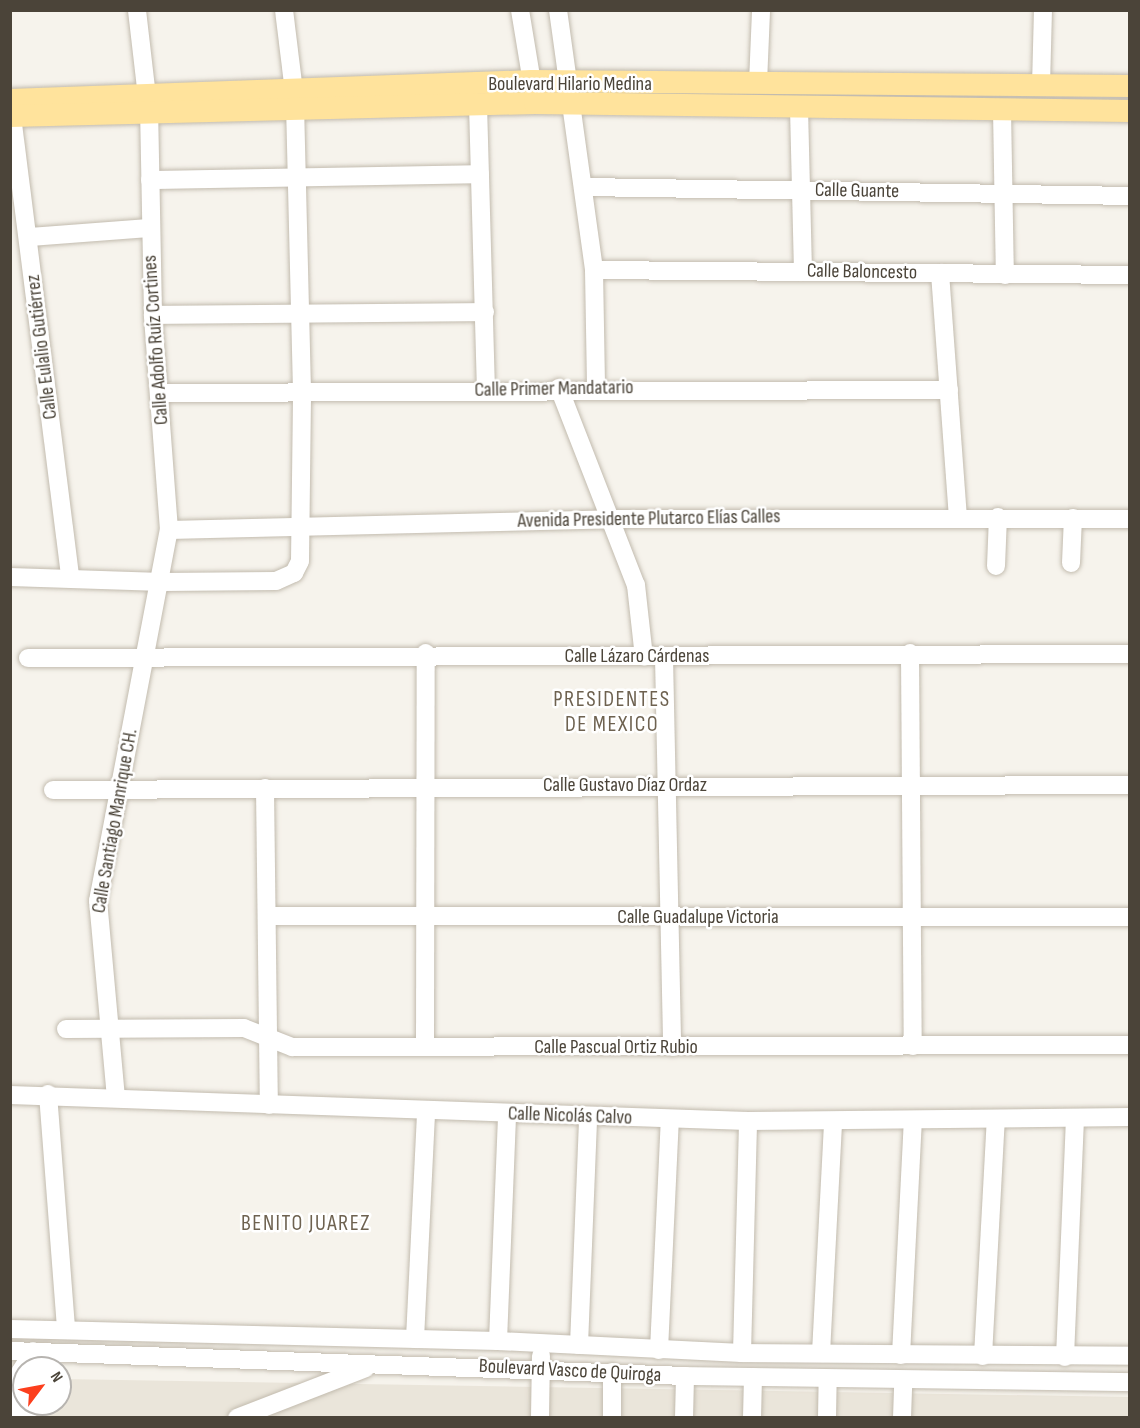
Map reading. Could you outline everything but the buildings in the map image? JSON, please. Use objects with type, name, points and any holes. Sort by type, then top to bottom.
[{"type":"main road","name":"Boulevard Hilario Medina","points":[[572,95],[758,83],[1130,86]]},
{"type":"main road","name":"Boulevard Hilario Medina","points":[[294,101],[478,105],[533,92]]},
{"type":"main road","name":"Boulevard Hilario Medina","points":[[11,111],[533,92],[799,108],[1130,111]]},
{"type":"street","name":"Calle Adolfo Ruíz Cortines","points":[[137,10],[148,105],[153,315],[169,530],[162,582]]},
{"type":"street","points":[[10,577],[162,582],[282,580],[300,561],[302,391],[298,179],[294,101],[284,10]]},
{"type":"street","points":[[520,10],[533,92]]},
{"type":"street","points":[[558,10],[572,95],[594,270],[596,388]]},
{"type":"street","points":[[758,83],[761,10]]},
{"type":"street","points":[[1041,86],[1043,10]]},
{"type":"street","points":[[478,105],[486,389]]},
{"type":"street","points":[[799,108],[803,272]]},
{"type":"street","points":[[1002,110],[1005,275]]},
{"type":"street","name":"Calle Eulalio Gutiérrez","points":[[11,111],[29,237],[70,578]]},
{"type":"street","points":[[150,180],[480,174]]},
{"type":"street","name":"Calle Guante","points":[[584,187],[1130,196]]},
{"type":"street","points":[[29,237],[150,228]]},
{"type":"street","name":"Calle Baloncesto","points":[[594,270],[1130,276]]},
{"type":"street","points":[[940,273],[958,518]]},
{"type":"street","points":[[153,315],[485,312]]},
{"type":"street","points":[[559,388],[613,519],[636,585],[644,657]]},
{"type":"street","name":"Calle Primer Mandatario","points":[[159,393],[559,388],[949,390]]},
{"type":"street","points":[[996,566],[998,517]]},
{"type":"street","name":"Avenida Presidente Plutarco Elías Calles","points":[[169,530],[613,519],[998,517],[1130,519]]},
{"type":"street","points":[[1071,563],[1073,518]]},
{"type":"street","name":"Calle Santiago Manrique CH.","points":[[116,1098],[107,1025],[98,901],[145,656],[162,582]]},
{"type":"street","points":[[425,1047],[426,653]]},
{"type":"street","name":"Calle Lázaro Cárdenas","points":[[28,658],[426,653],[644,657],[910,653],[1130,654]]},
{"type":"street","points":[[910,653],[913,1046]]},
{"type":"street","points":[[664,657],[669,785],[672,1047]]},
{"type":"street","name":"Calle Gustavo Díaz Ordaz","points":[[53,790],[425,784],[1130,785]]},
{"type":"street","points":[[265,788],[268,1105]]},
{"type":"street","name":"Calle Guadalupe Victoria","points":[[267,916],[669,919],[913,915],[1130,917]]},
{"type":"street","name":"Calle Pascual Ortiz Rubio","points":[[66,1029],[107,1025],[244,1028],[292,1047],[1130,1045]]},
{"type":"street","points":[[48,1094],[66,1328]]},
{"type":"street","name":"Calle Nicolás Calvo","points":[[10,1095],[48,1094],[588,1118],[833,1123],[1130,1117]]},
{"type":"street","points":[[415,1339],[426,1110]]},
{"type":"street","points":[[498,1341],[507,1114]]},
{"type":"street","points":[[579,1346],[588,1118]]},
{"type":"street","points":[[659,1350],[670,1119]]},
{"type":"street","points":[[983,1356],[996,1119]]},
{"type":"street","points":[[1065,1357],[1075,1119]]},
{"type":"street","points":[[742,1353],[748,1121]]},
{"type":"street","points":[[901,1355],[913,1121]]},
{"type":"street","points":[[821,1353],[833,1123]]},
{"type":"street","name":"Boulevard Vasco de Quiroga","points":[[10,1329],[66,1328],[498,1341],[540,1345],[742,1353],[1130,1356]]},
{"type":"street","points":[[540,1345],[540,1418]]},
{"type":"street","name":"Boulevard Vasco de Quiroga","points":[[10,1351],[370,1366],[541,1368],[685,1376],[903,1381],[1130,1382]]},
{"type":"street","points":[[30,1356],[33,1351]]},
{"type":"street","points":[[237,1418],[370,1366]]},
{"type":"street","points":[[612,1372],[612,1418]]},
{"type":"street","points":[[684,1418],[685,1376]]},
{"type":"street","points":[[752,1418],[753,1377]]},
{"type":"street","points":[[827,1418],[828,1379]]},
{"type":"street","points":[[902,1418],[903,1381]]},
{"type":"shaded area","points":[[72,1379],[1129,1397],[1130,1417],[40,1418],[39,1416],[72,1416]]},
{"type":"district","name":"PRESIDENTES DE MEXICO","points":[[612,712]]},
{"type":"district","name":"BENITO JUAREZ","points":[[306,1224]]}]
